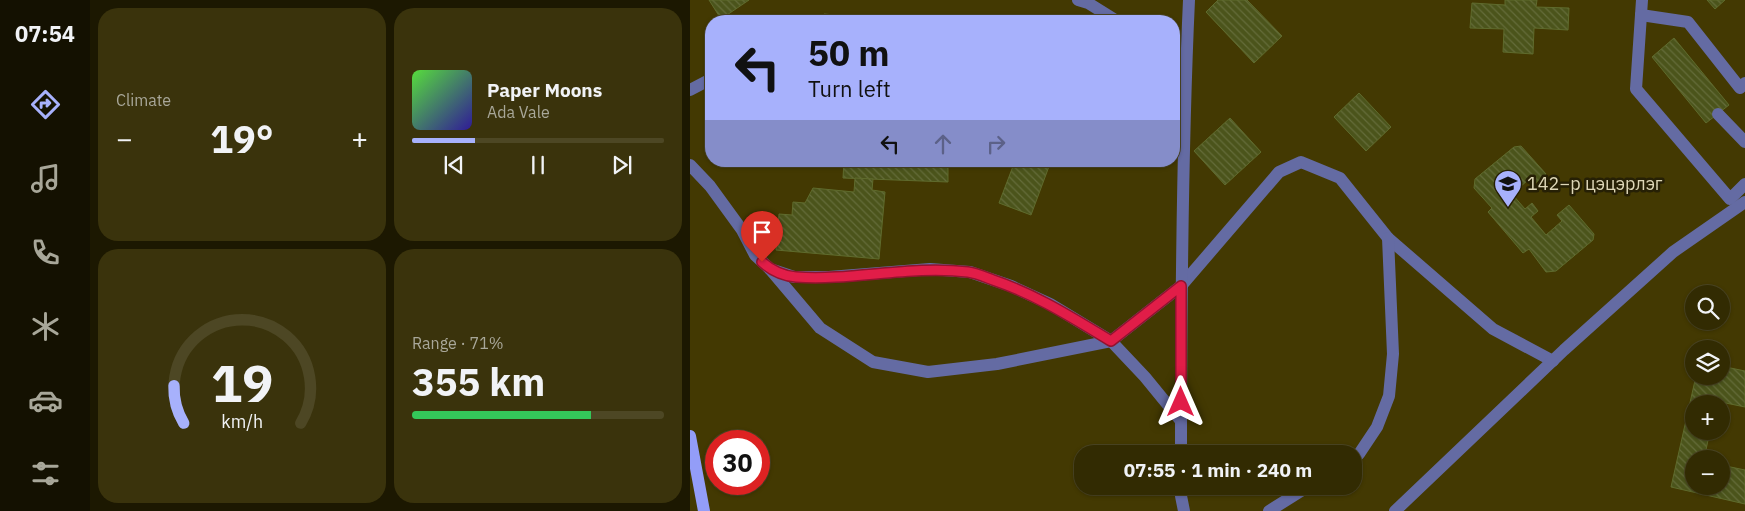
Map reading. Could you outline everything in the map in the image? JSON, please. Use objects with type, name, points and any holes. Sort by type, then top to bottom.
[{"type":"main road","points":[[690,436],[704,511]]},
{"type":"street","points":[[1078,0],[1088,3],[1107,15]]},
{"type":"street","points":[[1180,92],[1189,0]]},
{"type":"street","points":[[1642,0],[1636,89],[1730,199],[1745,184]]},
{"type":"street","points":[[1641,15],[1688,22],[1740,88],[1745,83]]},
{"type":"street","points":[[690,90],[705,82]]},
{"type":"street","points":[[1718,114],[1745,142]]},
{"type":"street","points":[[690,164],[710,186],[742,230],[756,254],[820,328],[873,362],[928,372],[998,364],[1111,341],[1181,286],[1280,172],[1301,162],[1340,178],[1388,238],[1493,329],[1553,361]]},
{"type":"street","points":[[1180,167],[1181,445]]},
{"type":"street","points":[[1395,511],[1553,361],[1673,252],[1744,207]]},
{"type":"street","points":[[1362,450],[1377,427],[1388,396],[1393,354],[1388,238]]},
{"type":"street","points":[[770,269],[794,277],[829,277],[930,269],[970,272],[1011,286],[1050,304],[1111,341],[1145,377],[1181,421]]},
{"type":"street","points":[[1181,495],[1184,511]]},
{"type":"street","points":[[1269,511],[1295,495]]},
{"type":"building","points":[[709,0],[749,0],[727,15],[718,15]]},
{"type":"building","points":[[1218,0],[1247,0],[1282,36],[1254,63],[1206,12]]},
{"type":"building","points":[[1505,0],[1537,0],[1536,7],[1569,8],[1568,30],[1534,28],[1533,54],[1503,52],[1504,29],[1470,28],[1472,3],[1505,5]]},
{"type":"building","points":[[1707,0],[1725,0],[1715,9]]},
{"type":"building","points":[[1674,38],[1729,105],[1706,123],[1652,57]]},
{"type":"building","points":[[1359,93],[1391,127],[1366,151],[1334,117]]},
{"type":"building","points":[[1230,118],[1261,152],[1225,185],[1194,151]]},
{"type":"building","name":"142−р цэцэрлэг","points":[[1521,146],[1546,174],[1533,185],[1528,180],[1512,194],[1525,209],[1532,203],[1538,211],[1531,217],[1546,235],[1562,221],[1557,215],[1569,205],[1594,234],[1593,240],[1556,271],[1546,272],[1529,249],[1523,253],[1488,212],[1492,208],[1474,188],[1475,179],[1514,147]]},
{"type":"building","points":[[844,167],[948,167],[948,182],[843,178]]},
{"type":"building","points":[[1013,167],[1049,167],[1031,215],[999,203]]},
{"type":"building","points":[[855,178],[873,179],[872,190],[885,192],[879,259],[776,250],[779,214],[792,215],[793,202],[805,203],[813,188],[854,192]]},
{"type":"building","points":[[1730,368],[1745,371],[1745,407],[1730,404],[1730,395],[1692,395],[1694,385],[1730,385]]},
{"type":"building","points":[[1685,425],[1685,440],[1708,440],[1706,450],[1685,450],[1685,490],[1671,487]]},
{"type":"building","points":[[1730,467],[1745,470],[1745,504],[1706,495],[1730,495]]},
{"type":"place","name":"142−р цэцэрлэг","points":[[1508,208]]},
{"type":"route","points":[[762,262],[770,269],[794,277],[829,277],[930,269],[970,272],[1011,286],[1050,304],[1111,341],[1181,286],[1181,402]]}]
